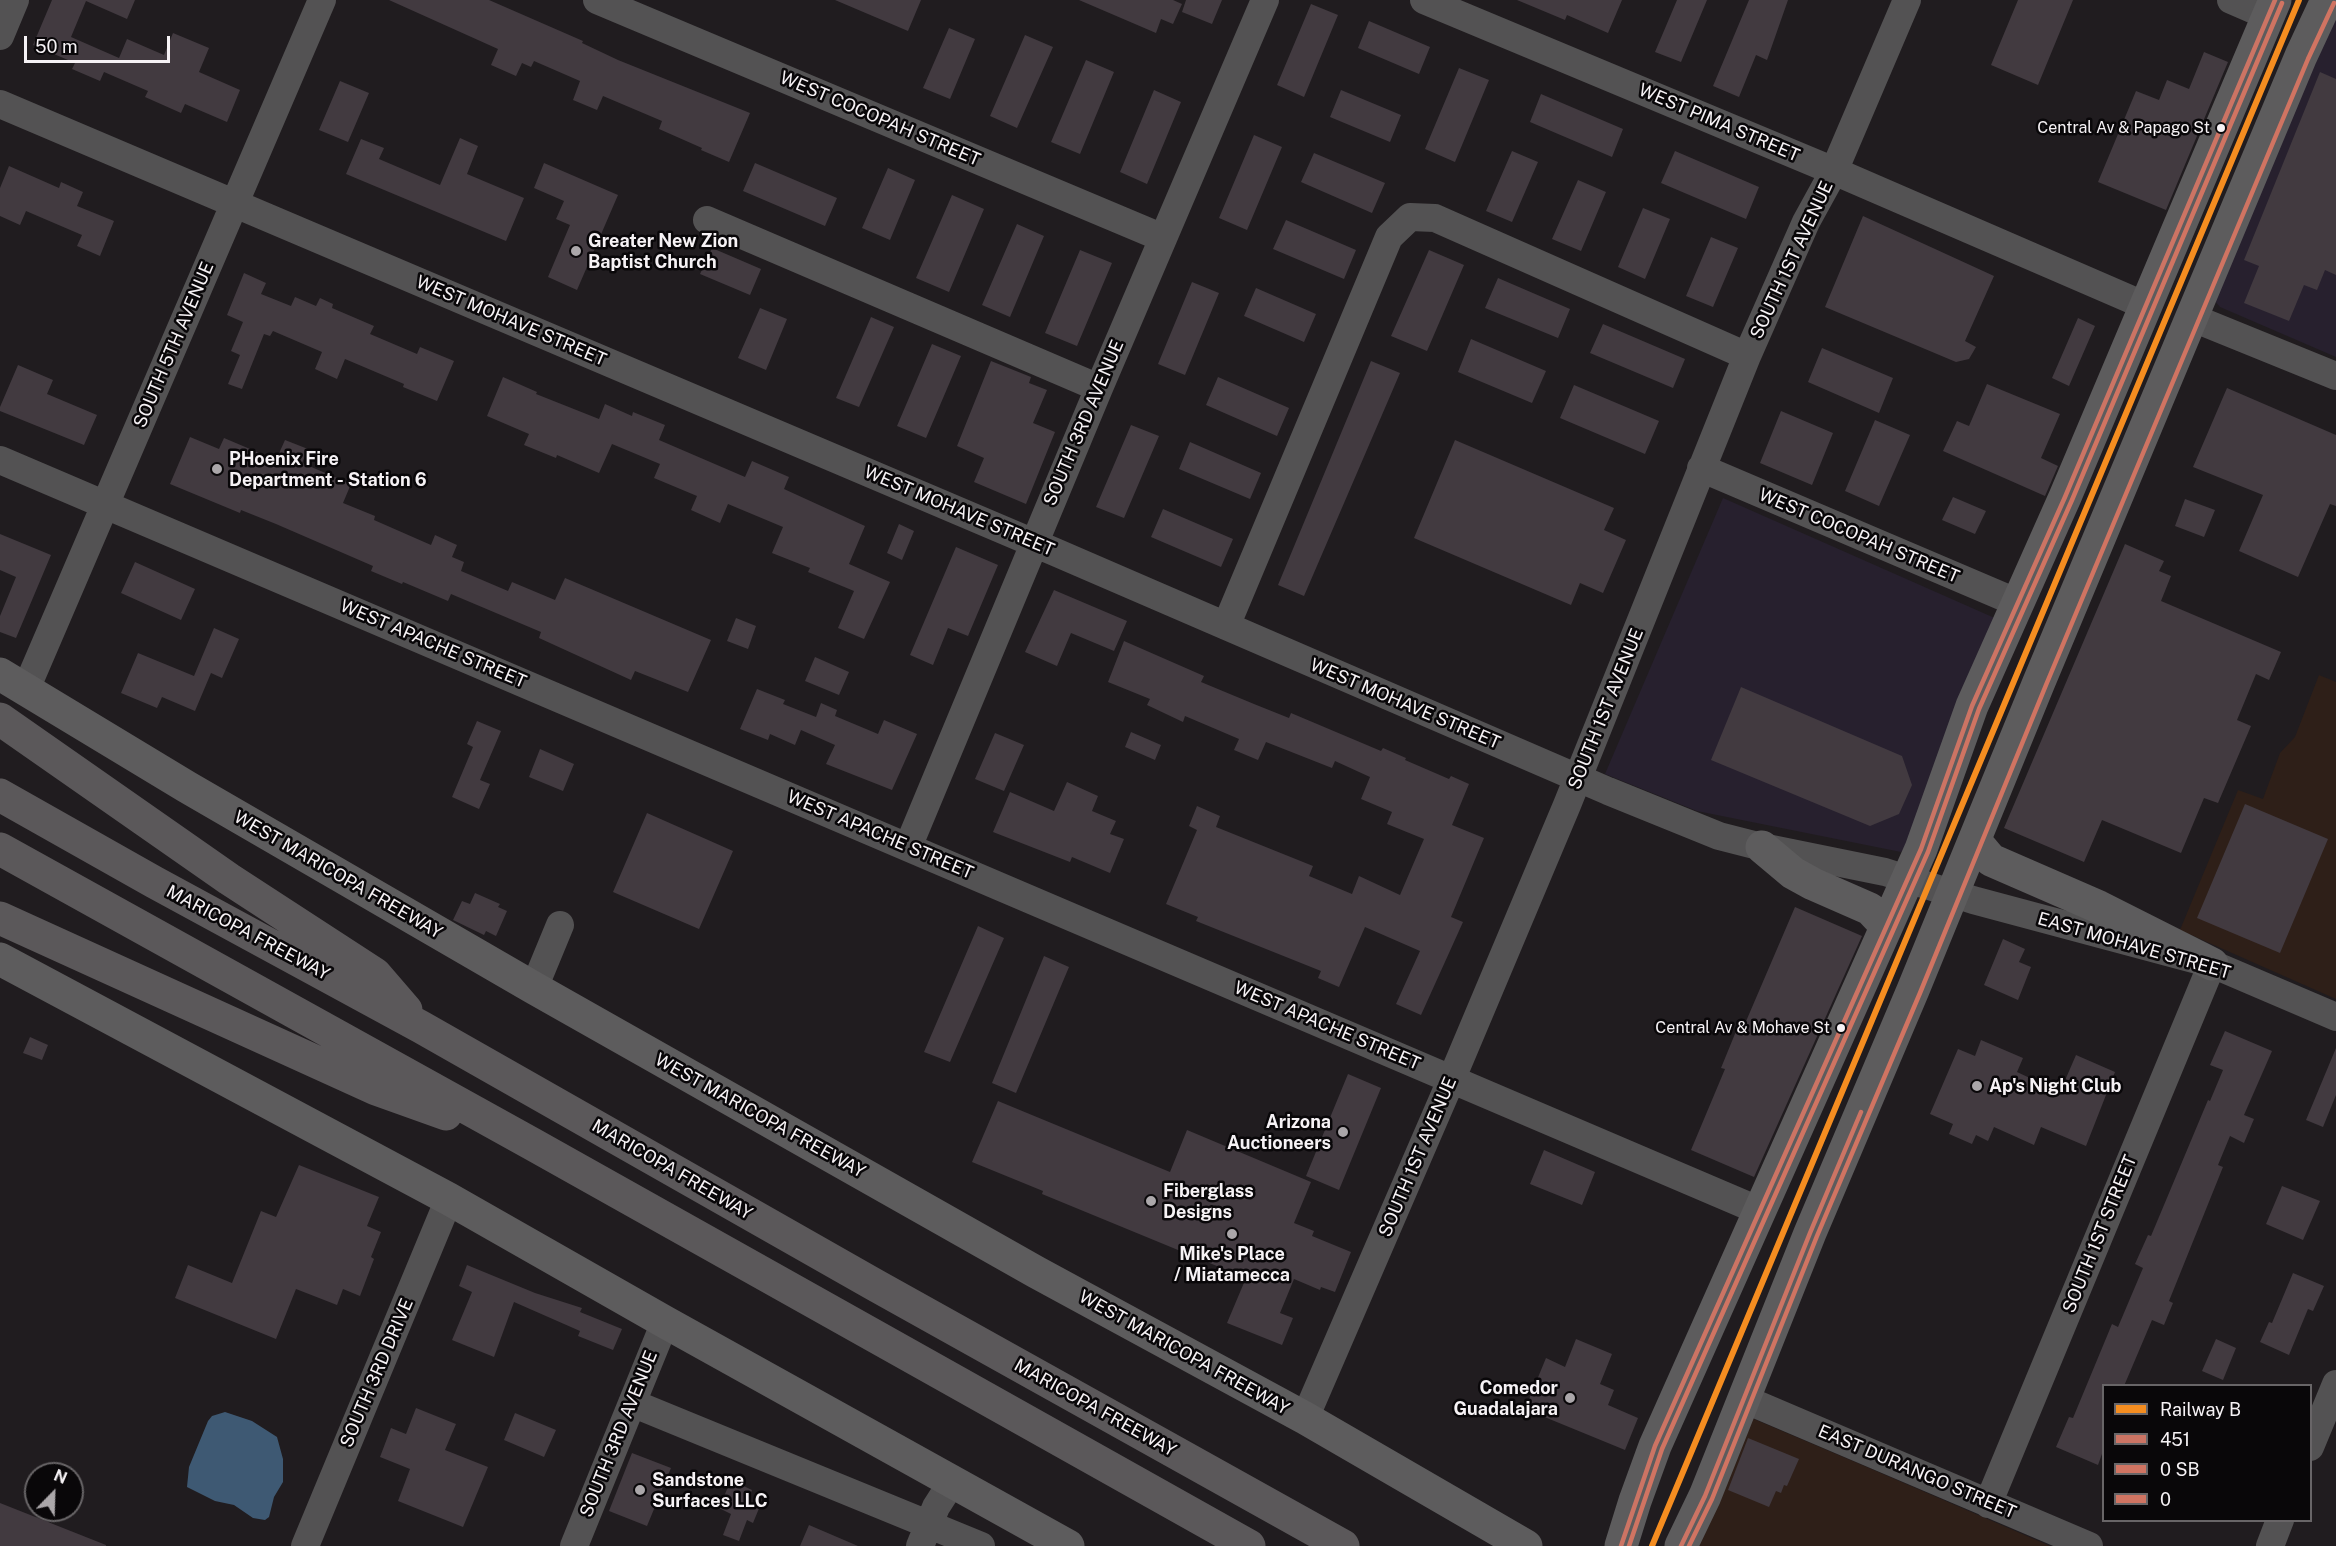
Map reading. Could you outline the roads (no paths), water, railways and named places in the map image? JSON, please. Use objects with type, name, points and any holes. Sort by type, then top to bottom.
[{"type":"highway","points":[[0,719],[229,879],[375,974],[421,1027]]},
{"type":"highway","name":"MARICOPA FREEWAY","points":[[0,795],[154,882],[421,1027],[875,1285],[1343,1546]]},
{"type":"highway","points":[[0,849],[534,1145],[1248,1546]]},
{"type":"highway","points":[[0,918],[376,1089],[534,1145]]},
{"type":"main road","points":[[1621,1546],[1655,1446],[1886,926],[1975,841],[2039,682],[2301,56],[2327,0]]},
{"type":"main road","points":[[1682,1546],[1705,1496],[1810,1233],[1929,886],[1921,849],[1972,706],[2146,306],[2272,8]]},
{"type":"main road","name":"WEST MARICOPA FREEWAY","points":[[13,682],[187,787],[534,988],[1026,1266],[1305,1418],[1526,1546]]},
{"type":"main road","points":[[1975,841],[1991,860],[2099,907],[2212,964]]},
{"type":"main road","points":[[1762,847],[1793,873],[1870,909],[1886,926]]},
{"type":"main road","points":[[0,959],[449,1199],[1068,1546]]},
{"type":"street","points":[[0,36],[15,0]]},
{"type":"street","name":"SOUTH 5TH AVENUE","points":[[13,682],[106,505],[167,357],[322,0]]},
{"type":"street","name":"WEST COCOPAH STREET","points":[[597,0],[1163,238]]},
{"type":"street","name":"SOUTH 3RD AVENUE","points":[[908,847],[1098,388],[1265,0]]},
{"type":"street","name":"WEST PIMA STREET","points":[[1424,0],[1834,171],[2146,306]]},
{"type":"street","name":"SOUTH 1ST AVENUE","points":[[1305,1418],[1452,1078],[1578,778],[1747,356],[1806,222],[1834,171],[1907,0]]},
{"type":"street","points":[[2231,0],[2272,8]]},
{"type":"street","name":"WEST MOHAVE STREET","points":[[0,104],[1034,543],[1578,778],[1719,836],[1873,870],[1929,886]]},
{"type":"street","points":[[1226,626],[1389,237],[1410,217],[1435,219],[1747,356]]},
{"type":"street","points":[[707,220],[1098,388]]},
{"type":"street","points":[[2193,318],[2336,376]]},
{"type":"street","name":"WEST APACHE STREET","points":[[0,460],[1760,1211]]},
{"type":"street","name":"WEST COCOPAH STREET","points":[[1701,468],[2018,603]]},
{"type":"street","name":"EAST MOHAVE STREET","points":[[1929,886],[2212,964],[2336,1017]]},
{"type":"street","points":[[534,988],[560,925]]},
{"type":"street","name":"SOUTH 1ST STREET","points":[[1988,1504],[2212,964]]},
{"type":"street","name":"SOUTH 3RD DRIVE","points":[[305,1546],[449,1199]]},
{"type":"street","name":"SOUTH 3RD AVENUE","points":[[574,1546],[665,1322]]},
{"type":"street","points":[[2312,1441],[2336,1384]]},
{"type":"street","name":"EAST DURANGO STREET","points":[[1744,1399],[2089,1546]]},
{"type":"street","points":[[632,1402],[924,1535],[981,1546]]},
{"type":"street","points":[[924,1535],[951,1482]]},
{"type":"street","points":[[2270,1546],[2280,1522]]},
{"type":"water","points":[[225,1412],[252,1421],[277,1437],[283,1459],[283,1482],[274,1497],[269,1517],[265,1520],[253,1518],[234,1505],[215,1501],[187,1487],[189,1467],[208,1421],[212,1416]]},
{"type":"rail line","name":"B","points":[[1652,1546],[2299,0]]},
{"type":"place","name":"Central Av & Papago St","points":[[2221,128]]},
{"type":"place","name":"Greater New Zion Baptist Church","points":[[576,251]]},
{"type":"place","name":"PHoenix Fire Department - Station 6","points":[[217,469]]},
{"type":"place","name":"Central Av & Mohave St","points":[[1841,1028]]},
{"type":"place","name":"Ap's Night Club","points":[[1977,1086]]},
{"type":"place","name":"Arizona Auctioneers","points":[[1343,1132]]},
{"type":"place","name":"Fiberglass Designs","points":[[1151,1201]]},
{"type":"place","name":"Mike's Place / Miatamecca","points":[[1232,1234]]},
{"type":"place","name":"Comedor Guadalajara","points":[[1570,1398]]},
{"type":"place","name":"Sandstone Surfaces LLC","points":[[640,1490]]}]
